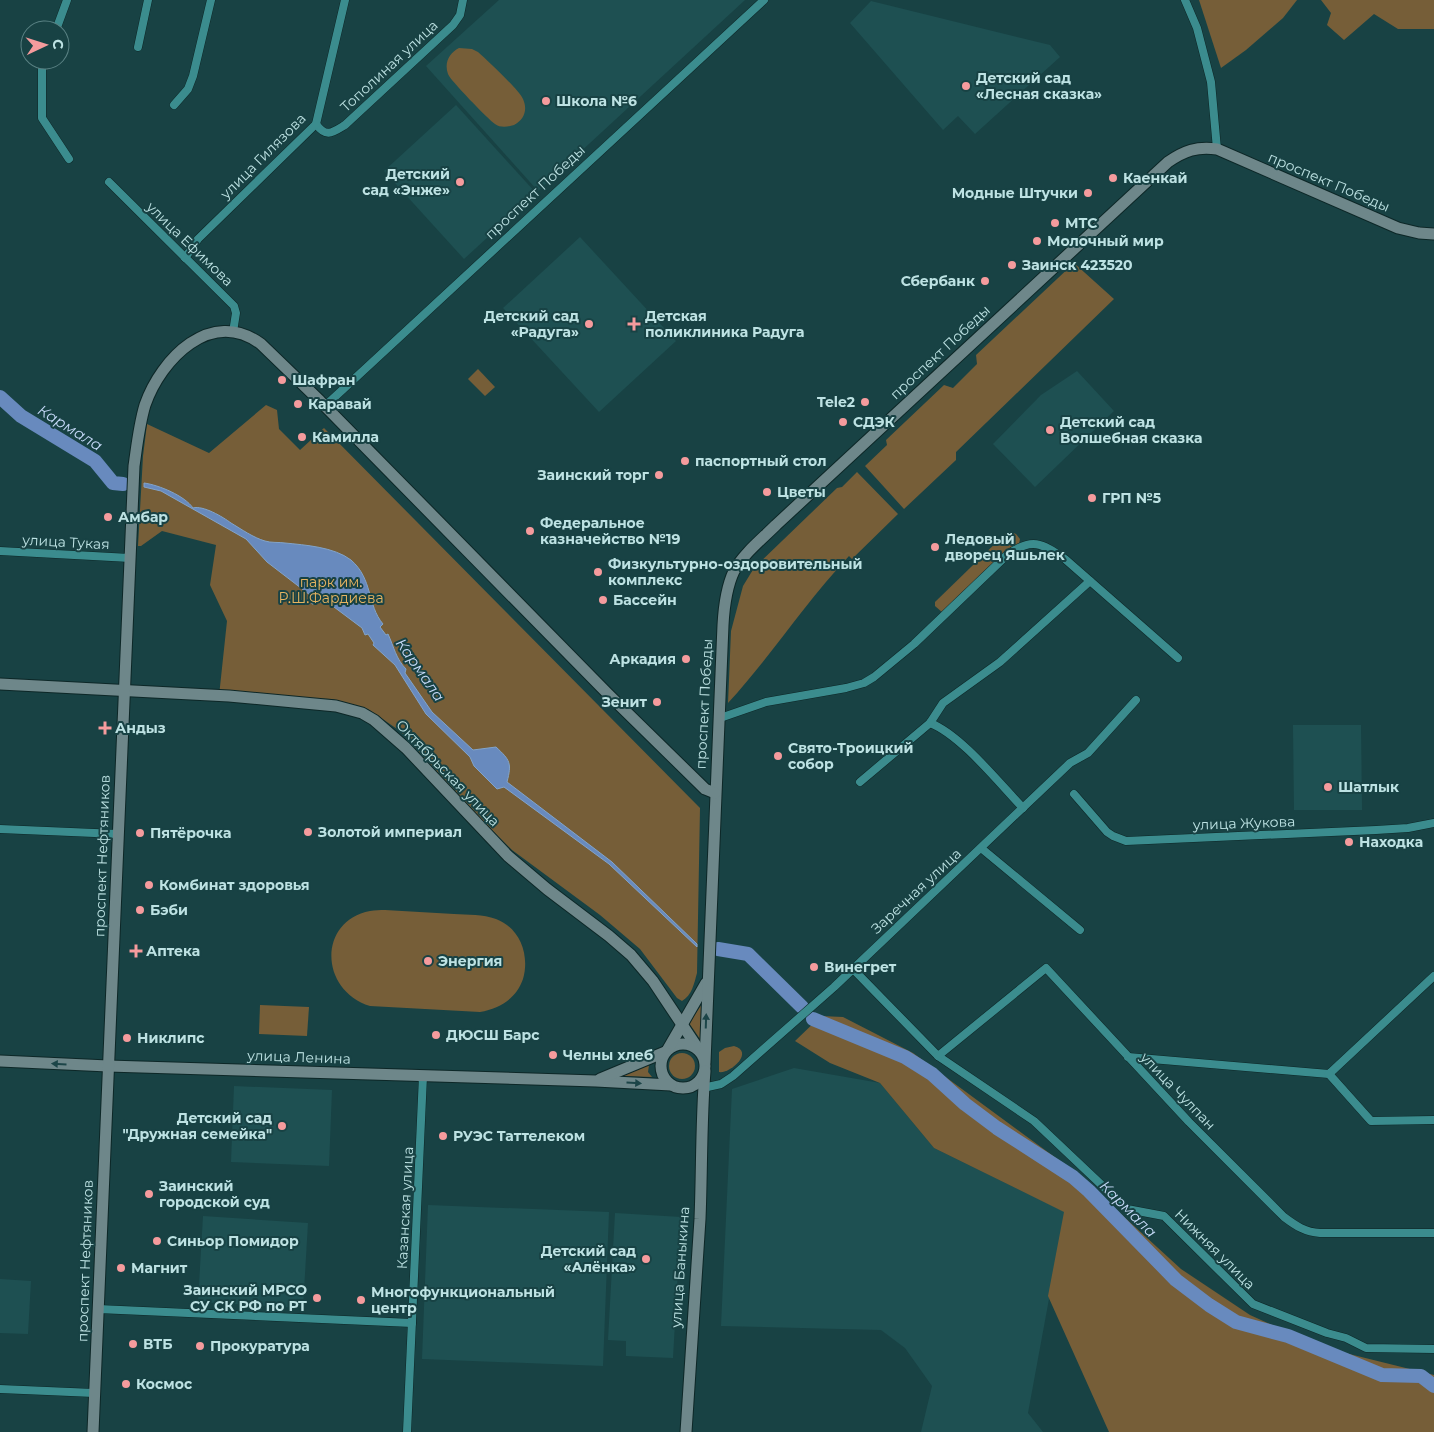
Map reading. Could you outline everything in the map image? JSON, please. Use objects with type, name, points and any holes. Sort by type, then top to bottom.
[{"type":"main road","name":"проспект Победы","points":[[704,1088],[718,717],[725,604],[728,586],[740,562],[776,524],[1168,162],[1177,156],[1192,149],[1207,148],[1217,150],[1398,228],[1434,234]]},
{"type":"main road","name":"проспект Нефтяников","points":[[93,1432],[134,466],[145,406],[155,383],[170,362],[182,350],[206,335],[217,332],[233,332]]},
{"type":"main road","points":[[233,332],[250,337],[261,344],[326,406],[615,701],[705,789],[715,793]]},
{"type":"main road","name":"Октябрьская улица","points":[[0,684],[229,696],[336,706],[356,711],[374,720],[406,748],[508,856],[547,889],[610,936],[630,955],[653,981],[699,1050]]},
{"type":"main road","points":[[596,1081],[667,1050],[681,1043],[691,1045],[699,1050],[705,1067],[698,1083],[689,1088],[671,1085],[664,1078],[661,1070],[661,1060],[667,1050],[683,1025],[708,979]]},
{"type":"main road","name":"улица Ленина","points":[[0,1061],[671,1085]]},
{"type":"main road","points":[[689,1088],[702,1105]]},
{"type":"main road","name":"улица Баныкина","points":[[686,1432],[700,1218],[704,1088]]},
{"type":"street","points":[[60,20],[67,0]]},
{"type":"street","points":[[138,46],[148,0]]},
{"type":"street","points":[[174,104],[188,89],[193,76],[211,0]]},
{"type":"street","name":"улица Гилязова","points":[[185,258],[198,239],[316,124],[345,0]]},
{"type":"street","name":"Тополиная улица","points":[[316,124],[322,132],[326,133],[334,132],[345,125],[453,25],[460,15],[463,0]]},
{"type":"street","name":"проспект Победы","points":[[326,406],[764,0]]},
{"type":"street","points":[[1185,0],[1197,28],[1211,82],[1217,150]]},
{"type":"street","points":[[43,70],[42,118],[70,159]]},
{"type":"street","name":"улица Ефимова","points":[[109,182],[234,306],[236,313],[233,332]]},
{"type":"street","points":[[718,717],[766,702],[864,683],[914,644],[1007,555],[1022,545],[1031,543],[1041,544],[1065,559],[1178,658]]},
{"type":"street","name":"улица Тукая","points":[[0,551],[130,558]]},
{"type":"street","points":[[860,782],[930,722],[943,703],[1000,662],[1090,581]]},
{"type":"street","name":"Заречная улица","points":[[704,1088],[721,1084],[733,1076],[802,1015],[1070,763],[1088,753],[1136,700]]},
{"type":"street","points":[[930,722],[960,743],[1023,808]]},
{"type":"street","name":"улица Жукова","points":[[1074,794],[1107,832],[1126,841],[1376,830],[1408,828],[1434,823]]},
{"type":"street","points":[[0,829],[118,834]]},
{"type":"street","points":[[981,848],[1080,930]]},
{"type":"street","name":"Нижняя улица","points":[[852,968],[938,1056],[1034,1122],[1127,1209],[1164,1216],[1253,1304],[1327,1333],[1346,1338],[1366,1348],[1434,1350]]},
{"type":"street","name":"улица Чулпан","points":[[938,1056],[1046,968],[1196,1128],[1294,1225],[1305,1231],[1320,1233],[1434,1233]]},
{"type":"street","points":[[1329,1074],[1434,976]]},
{"type":"street","points":[[1128,1056],[1329,1074],[1371,1121],[1434,1120]]},
{"type":"street","name":"Казанская улица","points":[[407,1432],[423,1076]]},
{"type":"street","points":[[98,1309],[412,1323]]},
{"type":"street","points":[[0,1389],[94,1393]]},
{"type":"shaded area","name":"Школа №6","points":[[499,0],[745,0],[538,191],[426,66]]},
{"type":"shaded area","name":"Детский сад «Лесная сказка»","points":[[871,1],[1050,45],[1060,57],[975,134],[958,116],[943,130],[850,23]]},
{"type":"shaded area","name":"Детский сад «Энже»","points":[[456,105],[536,193],[464,259],[384,171]]},
{"type":"shaded area","name":"Детский сад «Радуга»","points":[[580,237],[676,341],[599,412],[503,308]]},
{"type":"shaded area","name":"Детский сад Волшебная сказка","points":[[1077,371],[1114,411],[1035,487],[993,444],[1041,395]]},
{"type":"shaded area","name":"Шатлык","points":[[1293,725],[1361,725],[1362,810],[1294,810]]},
{"type":"shaded area","points":[[794,1068],[880,1083],[934,1148],[1065,1212],[1028,1413],[1043,1432],[921,1432],[932,1386],[905,1348],[881,1330],[721,1326],[732,1089]]},
{"type":"shaded area","name":"Детский сад \"Дружная семейка\"","points":[[234,1086],[332,1090],[329,1166],[231,1162]]},
{"type":"shaded area","points":[[428,1205],[609,1212],[603,1366],[422,1359]]},
{"type":"shaded area","name":"Детский сад «Алёнка»","points":[[615,1213],[681,1217],[673,1358],[626,1356],[626,1341],[608,1340]]},
{"type":"shaded area","points":[[203,1216],[308,1223],[303,1308],[198,1302]]},
{"type":"shaded area","points":[[0,1279],[31,1281],[28,1334],[0,1333]]},
{"type":"green space","points":[[1199,0],[1297,0],[1283,18],[1246,50],[1221,68]]},
{"type":"green space","points":[[1321,0],[1434,0],[1434,29],[1398,29],[1374,14],[1344,40],[1327,25],[1331,13]]},
{"type":"green space","points":[[459,48],[472,49],[478,52],[520,95],[523,99],[525,111],[523,117],[517,123],[504,127],[495,124],[450,77],[447,70],[447,62],[455,50]]},
{"type":"green space","points":[[1074,263],[1114,299],[956,452],[956,460],[904,509],[865,466],[887,445],[886,440],[944,385],[953,388],[977,364],[976,355]]},
{"type":"green space","points":[[478,369],[495,387],[485,396],[468,379]]},
{"type":"green space","name":"парк им. Р.Ш.Фардиева","points":[[266,405],[277,410],[279,429],[300,450],[324,428],[700,808],[697,973],[694,985],[685,999],[682,1001],[677,998],[640,949],[600,915],[512,850],[473,811],[400,731],[368,709],[332,699],[219,696],[227,621],[210,585],[216,545],[162,531],[141,546],[138,546],[143,456],[147,424],[209,453]]},
{"type":"green space","points":[[857,472],[898,514],[852,559],[849,556],[728,703],[731,631],[743,586],[754,568],[837,488],[842,487]]},
{"type":"green space","points":[[1011,532],[1020,539],[1019,544],[943,613],[935,606],[935,602],[1006,533]]},
{"type":"green space","name":"Энергия","points":[[385,910],[481,915],[504,923],[517,936],[524,952],[525,970],[520,986],[506,1002],[480,1012],[370,1006],[353,998],[341,986],[334,972],[331,956],[334,941],[341,928],[353,917],[370,911]]},
{"type":"green space","points":[[702,1004],[700,1039],[689,1023]]},
{"type":"green space","points":[[260,1005],[309,1007],[307,1036],[259,1034]]},
{"type":"green space","points":[[821,1016],[843,1017],[913,1053],[1075,1172],[1181,1269],[1250,1315],[1321,1347],[1434,1375],[1434,1432],[1109,1432],[1048,1296],[1064,1212],[934,1148],[880,1083],[830,1063],[795,1041]]},
{"type":"green space","points":[[734,1046],[740,1049],[741,1057],[729,1070],[719,1072],[719,1052]]},
{"type":"green space","points":[[682,1053],[691,1057],[695,1066],[691,1075],[682,1079],[673,1075],[669,1066],[673,1057]]},
{"type":"green space","points":[[649,1065],[648,1072],[652,1077],[622,1076]]},
{"type":"water","points":[[144,483],[171,492],[184,499],[193,508],[202,508],[213,512],[261,540],[319,547],[336,552],[351,560],[358,567],[367,584],[374,609],[383,624],[380,627],[386,635],[388,634],[397,657],[406,669],[405,673],[432,712],[473,750],[496,747],[509,762],[507,782],[612,862],[697,944],[697,947],[609,864],[504,787],[497,789],[474,766],[470,757],[426,714],[395,665],[373,645],[374,643],[368,634],[365,635],[362,628],[326,601],[312,604],[310,595],[267,562],[246,539],[161,491],[144,487]]},
{"type":"waterway","name":"Кармала","points":[[0,397],[21,416],[95,461],[113,483],[123,484]]},
{"type":"waterway","name":"Кармала","points":[[718,949],[748,954],[802,1007]]},
{"type":"waterway","name":"Кармала","points":[[813,1019],[905,1057],[932,1074],[965,1104],[997,1128],[1073,1177],[1176,1280],[1209,1305],[1236,1322],[1288,1336],[1382,1375],[1421,1376],[1434,1386]]},
{"type":"place","name":"Детский сад «Лесная сказка»","points":[[966,86]]},
{"type":"place","name":"Школа №6","points":[[546,101]]},
{"type":"place","name":"Каенкай","points":[[1113,178]]},
{"type":"place","name":"Детский сад «Энже»","points":[[460,182]]},
{"type":"place","name":"Модные Штучки","points":[[1088,193]]},
{"type":"place","name":"МТС","points":[[1055,223]]},
{"type":"place","name":"Молочный мир","points":[[1037,241]]},
{"type":"place","name":"Заинск 423520","points":[[1012,265]]},
{"type":"place","name":"Сбербанк","points":[[985,281]]},
{"type":"place","name":"Детский сад «Радуга»","points":[[589,324]]},
{"type":"place","name":"Детская поликлиника Радуга","points":[[634,324]]},
{"type":"place","name":"Шафран","points":[[282,380]]},
{"type":"place","name":"Tele2","points":[[865,402]]},
{"type":"place","name":"Каравай","points":[[298,404]]},
{"type":"place","name":"СДЭК","points":[[843,422]]},
{"type":"place","name":"Детский сад Волшебная сказка","points":[[1050,430]]},
{"type":"place","name":"Камилла","points":[[302,437]]},
{"type":"place","name":"паспортный стол","points":[[685,461]]},
{"type":"place","name":"Заинский торг","points":[[659,475]]},
{"type":"place","name":"Цветы","points":[[767,492]]},
{"type":"place","name":"ГРП №5","points":[[1092,498]]},
{"type":"place","name":"Амбар","points":[[108,517]]},
{"type":"place","name":"Федеральное казначейство №19","points":[[530,531]]},
{"type":"place","name":"Ледовый дворец Яшьлек","points":[[935,547]]},
{"type":"place","name":"Физкультурно-оздоровительный комплекс","points":[[598,572]]},
{"type":"place","name":"Бассейн","points":[[603,600]]},
{"type":"place","name":"Аркадия","points":[[686,659]]},
{"type":"place","name":"Зенит","points":[[657,702]]},
{"type":"place","name":"Андыз","points":[[105,728]]},
{"type":"place","name":"Свято-Троицкий собор","points":[[778,756]]},
{"type":"place","name":"Шатлык","points":[[1328,787]]},
{"type":"place","name":"Золотой империал","points":[[308,832]]},
{"type":"place","name":"Пятёрочка","points":[[140,833]]},
{"type":"place","name":"Находка","points":[[1349,842]]},
{"type":"place","name":"Комбинат здоровья","points":[[149,885]]},
{"type":"place","name":"Бэби","points":[[140,910]]},
{"type":"place","name":"Аптека","points":[[136,951]]},
{"type":"place","name":"Энергия","points":[[428,961]]},
{"type":"place","name":"Винегрет","points":[[814,967]]},
{"type":"place","name":"ДЮСШ Барс","points":[[436,1035]]},
{"type":"place","name":"Никлипс","points":[[127,1038]]},
{"type":"place","name":"Челны хлеб","points":[[553,1055]]},
{"type":"place","name":"Детский сад \"Дружная семейка\"","points":[[282,1126]]},
{"type":"place","name":"РУЭС Таттелеком","points":[[443,1136]]},
{"type":"place","name":"Заинский городской суд","points":[[149,1194]]},
{"type":"place","name":"Синьор Помидор","points":[[157,1241]]},
{"type":"place","name":"Детский сад «Алёнка»","points":[[646,1259]]},
{"type":"place","name":"Магнит","points":[[121,1268]]},
{"type":"place","name":"Заинский МРСО СУ СК РФ по РТ","points":[[317,1298]]},
{"type":"place","name":"Многофункциональный центр","points":[[361,1300]]},
{"type":"place","name":"ВТБ","points":[[133,1344]]},
{"type":"place","name":"Прокуратура","points":[[200,1346]]},
{"type":"place","name":"Космос","points":[[126,1384]]}]
